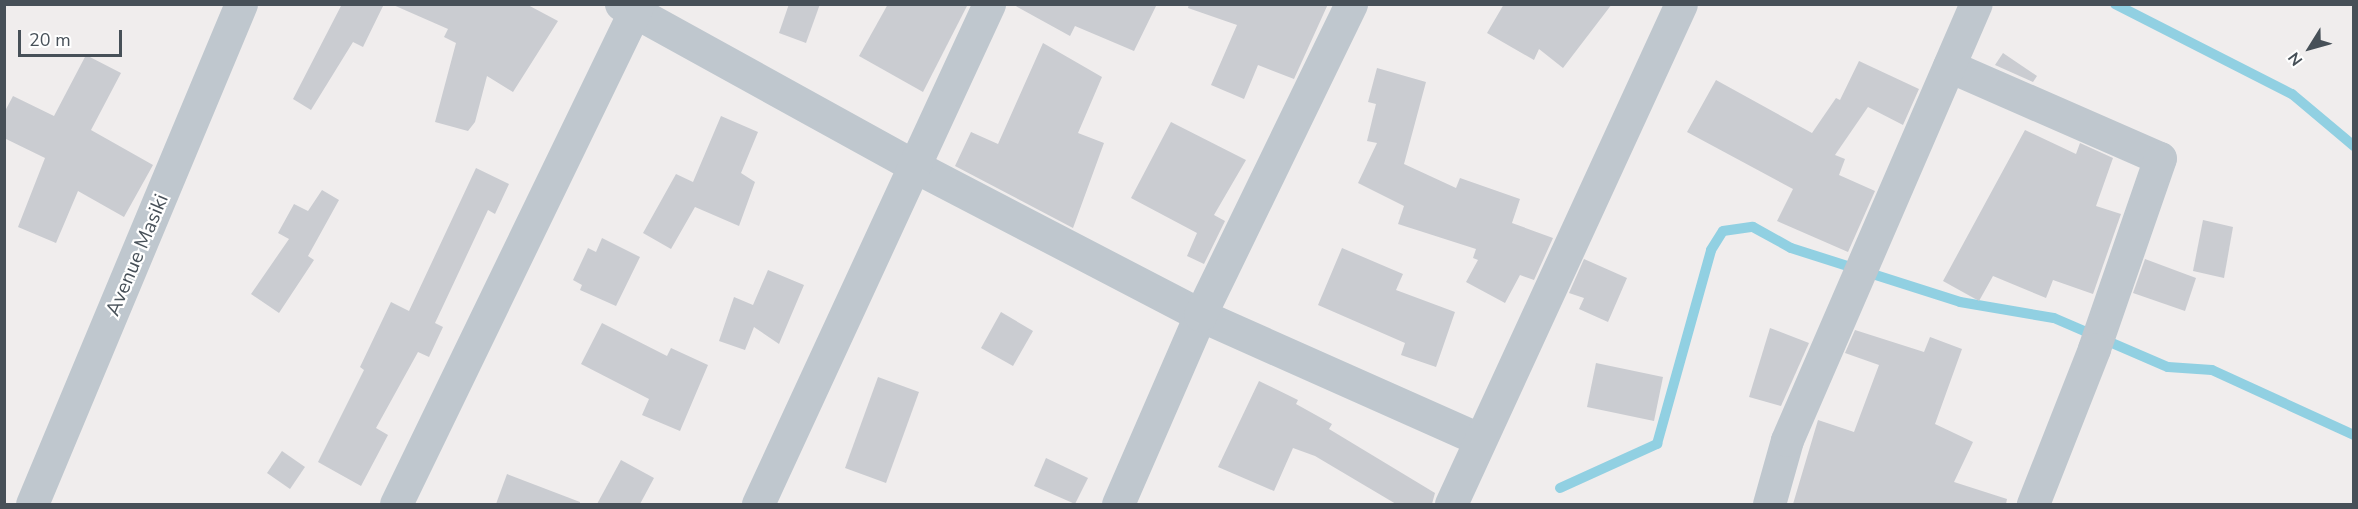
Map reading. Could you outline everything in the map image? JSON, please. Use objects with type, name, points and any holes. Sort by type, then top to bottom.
[{"type":"street","name":"Avenue Masiki","points":[[32,504],[241,4]]},
{"type":"street","points":[[758,504],[916,167],[989,4]]},
{"type":"street","points":[[1118,504],[1200,315],[1351,4]]},
{"type":"street","points":[[1451,504],[1478,439],[1681,4]]},
{"type":"street","points":[[1769,504],[1787,440],[1862,274],[1976,4]]},
{"type":"street","points":[[396,504],[631,7],[916,167],[1200,315],[1478,439]]},
{"type":"street","points":[[1949,66],[2160,158],[2098,336],[2033,504]]},
{"type":"building","points":[[342,4],[384,4],[363,47],[353,42],[311,110],[293,99]]},
{"type":"building","points":[[391,4],[526,4],[558,21],[513,92],[487,76],[475,122],[468,131],[435,122],[456,43],[444,37],[448,29]]},
{"type":"building","points":[[789,4],[820,4],[806,43],[779,33]]},
{"type":"building","points":[[888,4],[968,4],[923,92],[859,56]]},
{"type":"building","points":[[1012,4],[1157,4],[1134,51],[1075,26],[1070,36]]},
{"type":"building","points":[[1189,4],[1328,4],[1294,79],[1258,65],[1244,99],[1211,85],[1237,25],[1188,8]]},
{"type":"building","points":[[1504,4],[1612,4],[1563,68],[1539,49],[1534,60],[1487,33]]},
{"type":"building","points":[[1043,43],[1102,77],[1078,133],[1104,143],[1073,228],[955,166],[971,132],[998,144]]},
{"type":"building","points":[[2003,53],[2037,76],[2033,82],[1995,65]]},
{"type":"building","points":[[86,55],[121,73],[91,130],[153,165],[124,217],[78,191],[56,243],[18,227],[45,158],[4,138],[4,113],[13,96],[54,116]]},
{"type":"building","points":[[1859,61],[1919,89],[1903,125],[1868,107],[1835,155],[1845,159],[1839,175],[1875,191],[1848,252],[1777,221],[1793,189],[1687,132],[1716,80],[1812,133],[1836,98],[1840,100]]},
{"type":"building","points":[[1377,68],[1426,82],[1404,164],[1456,188],[1460,178],[1520,199],[1512,223],[1553,238],[1534,280],[1520,275],[1505,303],[1466,282],[1478,260],[1473,258],[1476,249],[1398,224],[1404,206],[1358,183],[1377,143],[1367,141],[1376,104],[1368,102]]},
{"type":"building","points":[[721,116],[758,132],[741,173],[755,182],[739,226],[695,207],[671,249],[643,233],[676,174],[693,182]]},
{"type":"building","points":[[1171,122],[1246,160],[1214,215],[1225,221],[1204,264],[1187,256],[1197,233],[1131,198]]},
{"type":"building","points":[[2025,130],[2076,154],[2080,143],[2113,158],[2096,206],[2121,214],[2093,294],[2053,280],[2046,298],[1993,276],[1979,301],[1943,281]]},
{"type":"building","points":[[476,168],[509,184],[495,214],[488,210],[435,323],[443,327],[429,357],[418,352],[376,428],[388,435],[361,486],[318,462],[364,370],[360,367],[391,302],[409,311]]},
{"type":"building","points":[[322,190],[339,200],[308,256],[314,260],[279,313],[251,294],[289,239],[278,233],[294,204],[308,211]]},
{"type":"building","points":[[2203,220],[2233,227],[2224,278],[2193,271]]},
{"type":"building","points":[[602,238],[640,257],[616,306],[580,290],[582,285],[573,280],[588,248],[596,252]]},
{"type":"building","points":[[1342,248],[1403,274],[1396,290],[1455,312],[1436,367],[1401,355],[1405,343],[1318,305]]},
{"type":"building","points":[[1584,259],[1627,278],[1608,322],[1579,309],[1584,298],[1569,293]]},
{"type":"building","points":[[2145,259],[2196,278],[2185,311],[2133,293]]},
{"type":"building","points":[[768,270],[804,285],[779,344],[754,327],[745,350],[719,341],[734,297],[753,305]]},
{"type":"building","points":[[1001,312],[1033,331],[1013,366],[981,348]]},
{"type":"building","points":[[602,323],[667,356],[671,348],[708,365],[680,431],[642,415],[649,399],[581,364]]},
{"type":"building","points":[[1770,328],[1809,343],[1781,406],[1749,397]]},
{"type":"building","points":[[1855,330],[1924,352],[1930,337],[1962,349],[1935,424],[1973,442],[1954,482],[2007,499],[2006,504],[1793,504],[1818,420],[1854,432],[1879,365],[1845,353]]},
{"type":"building","points":[[1596,363],[1663,377],[1654,421],[1587,407]]},
{"type":"building","points":[[878,377],[919,392],[886,483],[845,468]]},
{"type":"building","points":[[1259,381],[1298,400],[1296,404],[1332,424],[1329,429],[1435,493],[1432,504],[1396,504],[1315,456],[1293,448],[1274,491],[1218,467]]},
{"type":"building","points":[[282,451],[305,467],[290,489],[267,473]]},
{"type":"building","points":[[1046,458],[1088,478],[1075,504],[1034,486]]},
{"type":"building","points":[[621,460],[654,478],[640,504],[597,504]]},
{"type":"building","points":[[507,474],[580,502],[580,504],[496,504]]},
{"type":"waterway","points":[[2115,4],[2292,94],[2354,146]]},
{"type":"waterway","points":[[1560,488],[1657,444],[1711,250],[1723,231],[1753,227],[1791,248],[1960,302],[2054,318],[2168,367],[2212,370],[2354,435]]}]
